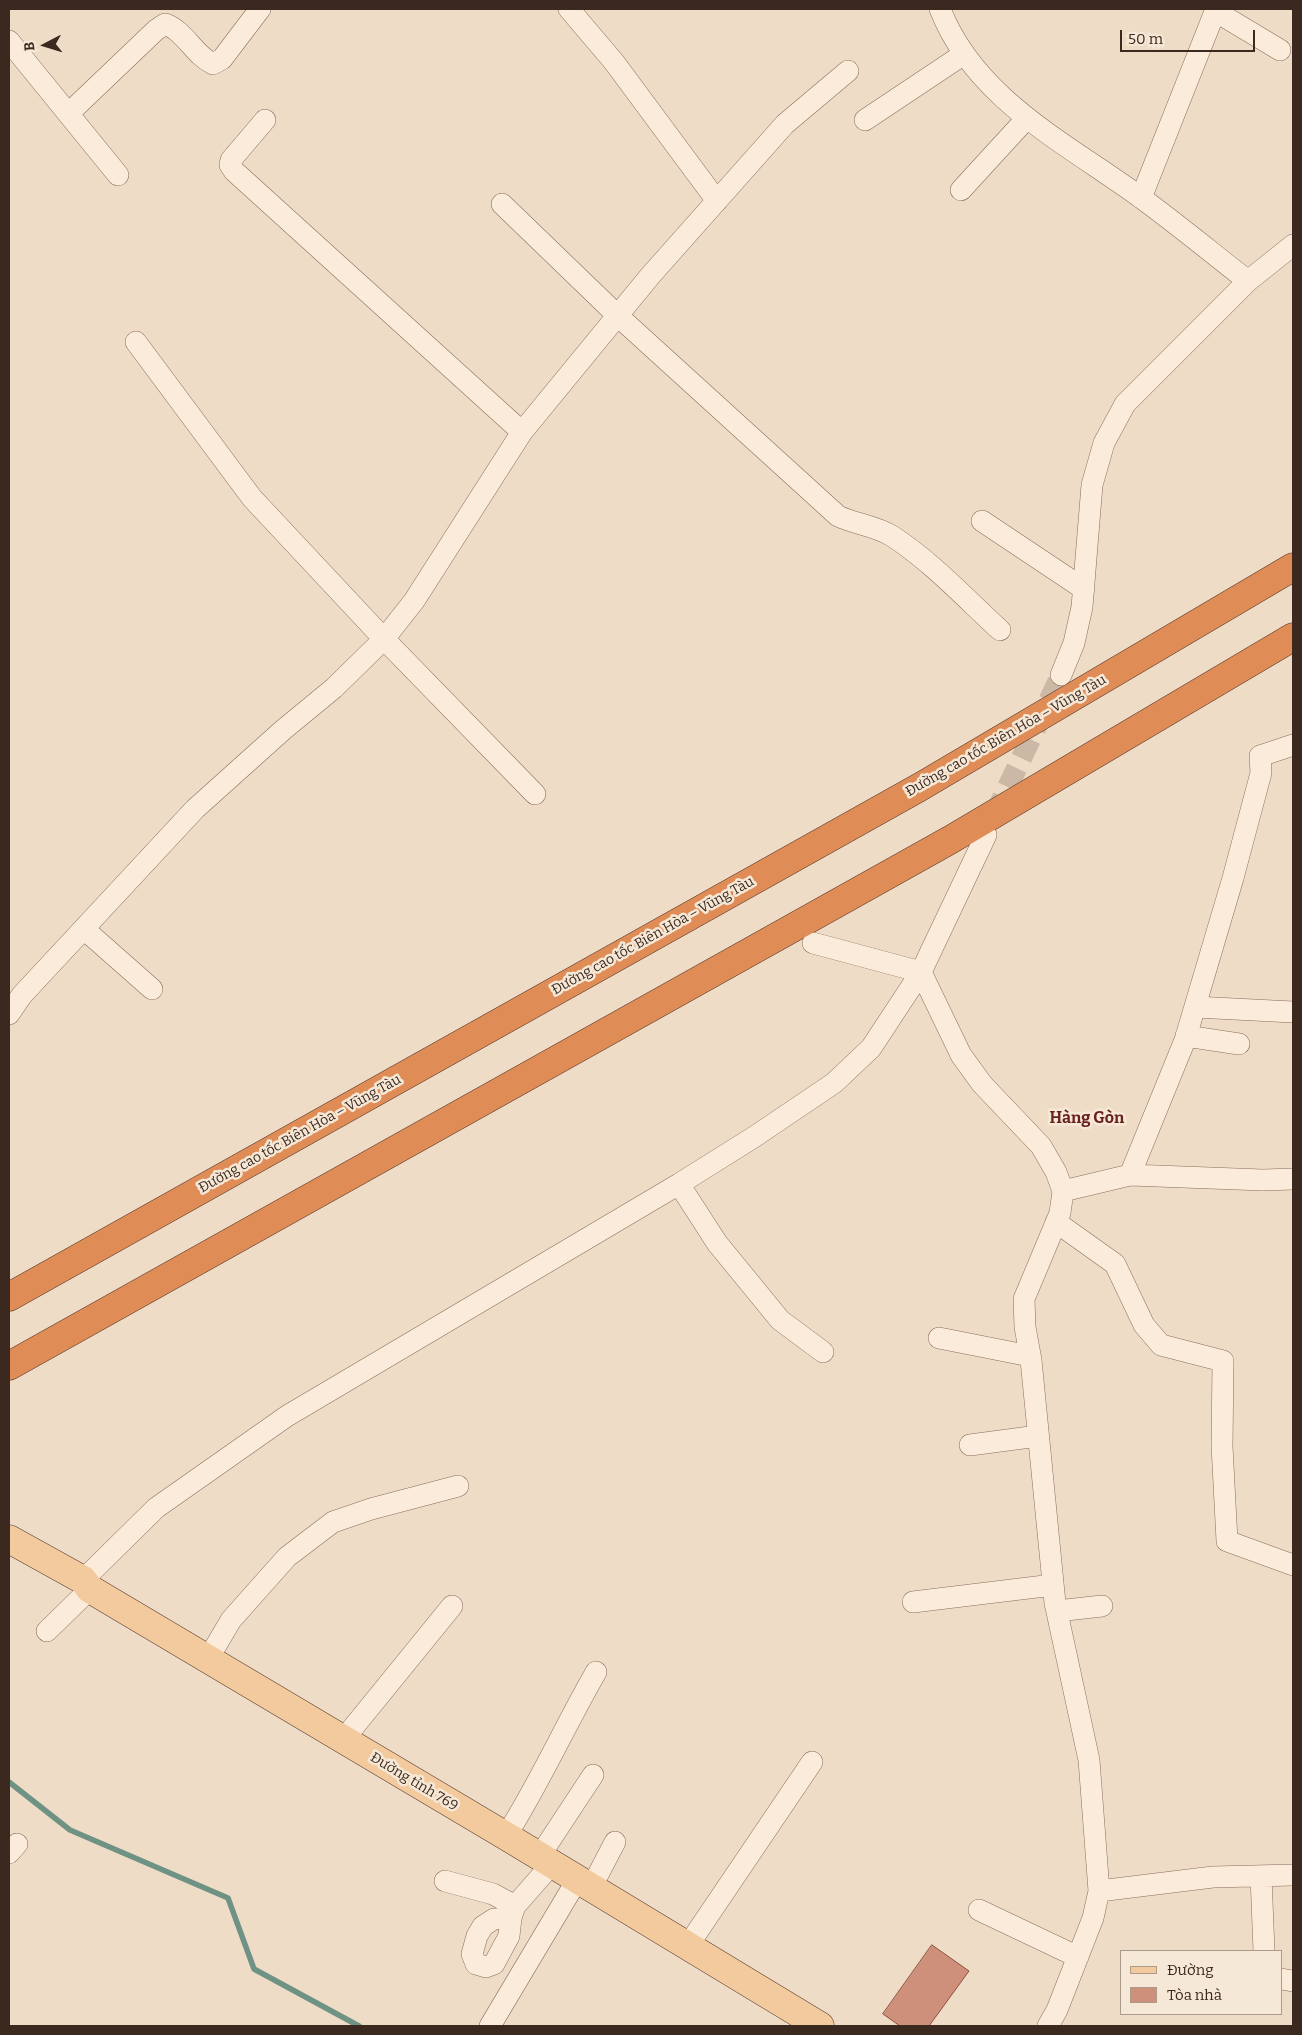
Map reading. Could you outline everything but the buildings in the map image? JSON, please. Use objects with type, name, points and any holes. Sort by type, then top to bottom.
[{"type":"highway","name":"Đường cao tốc Biên Hòa – Vũng Tàu","points":[[9,1297],[920,786],[1293,567]]},
{"type":"highway","points":[[9,1366],[950,840],[1293,637]]},
{"type":"main road","name":"Đường tỉnh 769","points":[[9,1539],[820,2026]]},
{"type":"street","points":[[68,114],[156,30],[165,24],[174,27],[205,60],[214,64],[222,59],[260,9]]},
{"type":"street","points":[[569,9],[614,62],[717,201]]},
{"type":"street","points":[[940,9],[964,54],[992,89],[1026,118],[1141,198],[1248,281]]},
{"type":"street","points":[[1141,198],[1216,10],[1280,50]]},
{"type":"street","points":[[9,41],[118,175]]},
{"type":"street","points":[[865,120],[964,54]]},
{"type":"street","points":[[9,1014],[22,995],[195,810],[283,730],[334,688],[384,639],[414,601],[522,432],[650,276],[785,124],[848,71]]},
{"type":"street","points":[[961,190],[1026,118]]},
{"type":"street","points":[[265,120],[231,160],[230,165],[234,171],[522,432]]},
{"type":"street","points":[[502,204],[618,316],[838,516],[853,523],[878,529],[891,536],[930,564],[1000,630]]},
{"type":"street","points":[[1061,676],[1074,643],[1082,607],[1092,485],[1104,443],[1125,404],[1248,281],[1293,245]]},
{"type":"street","points":[[136,342],[252,498],[384,639],[535,794]]},
{"type":"street","points":[[982,522],[1084,589]]},
{"type":"street","points":[[1130,1175],[1186,1036],[1195,1007],[1233,878],[1261,773],[1260,756],[1293,745]]},
{"type":"street","points":[[47,1631],[156,1508],[287,1416],[679,1184],[754,1137],[834,1083],[871,1048],[921,972],[986,835]]},
{"type":"street","points":[[84,929],[152,990]]},
{"type":"street","points":[[813,944],[921,972],[962,1055],[982,1084],[1041,1146],[1056,1172],[1063,1191],[1060,1213],[1024,1299],[1025,1327],[1030,1356],[1053,1585],[1089,1760],[1099,1891],[1094,1918],[1057,2010],[1048,2026]]},
{"type":"street","points":[[1195,1007],[1293,1012]]},
{"type":"street","points":[[1186,1036],[1239,1044]]},
{"type":"street","points":[[1063,1191],[1130,1175],[1263,1180],[1293,1179]]},
{"type":"street","points":[[679,1184],[717,1243],[780,1320],[823,1352]]},
{"type":"street","points":[[1056,1222],[1115,1264],[1144,1325],[1161,1345],[1223,1361],[1222,1446],[1227,1542],[1293,1565]]},
{"type":"street","points":[[939,1338],[1030,1356]]},
{"type":"street","points":[[970,1445],[1038,1436]]},
{"type":"street","points":[[208,1659],[231,1620],[287,1557],[333,1522],[371,1508],[458,1486]]},
{"type":"street","points":[[913,1602],[1053,1585]]},
{"type":"street","points":[[343,1740],[452,1606]]},
{"type":"street","points":[[1057,1611],[1102,1606]]},
{"type":"street","points":[[506,1836],[524,1808],[570,1717],[596,1672]]},
{"type":"street","points":[[687,1947],[812,1762]]},
{"type":"street","points":[[445,1881],[493,1894],[513,1912],[545,1861],[593,1775]]},
{"type":"street","points":[[490,2026],[584,1884],[616,1842]]},
{"type":"street","points":[[1099,1891],[1213,1877],[1293,1875]]},
{"type":"street","points":[[1261,1876],[1264,1950]]},
{"type":"street","points":[[978,1910],[1078,1957]]},
{"type":"waterway","points":[[9,1782],[70,1830],[228,1898],[254,1969],[359,2026]]},
{"type":"tunnel","points":[[994,816],[1061,675]]},
{"type":"district","name":"Hàng Gòn","points":[[1087,1119]]}]
